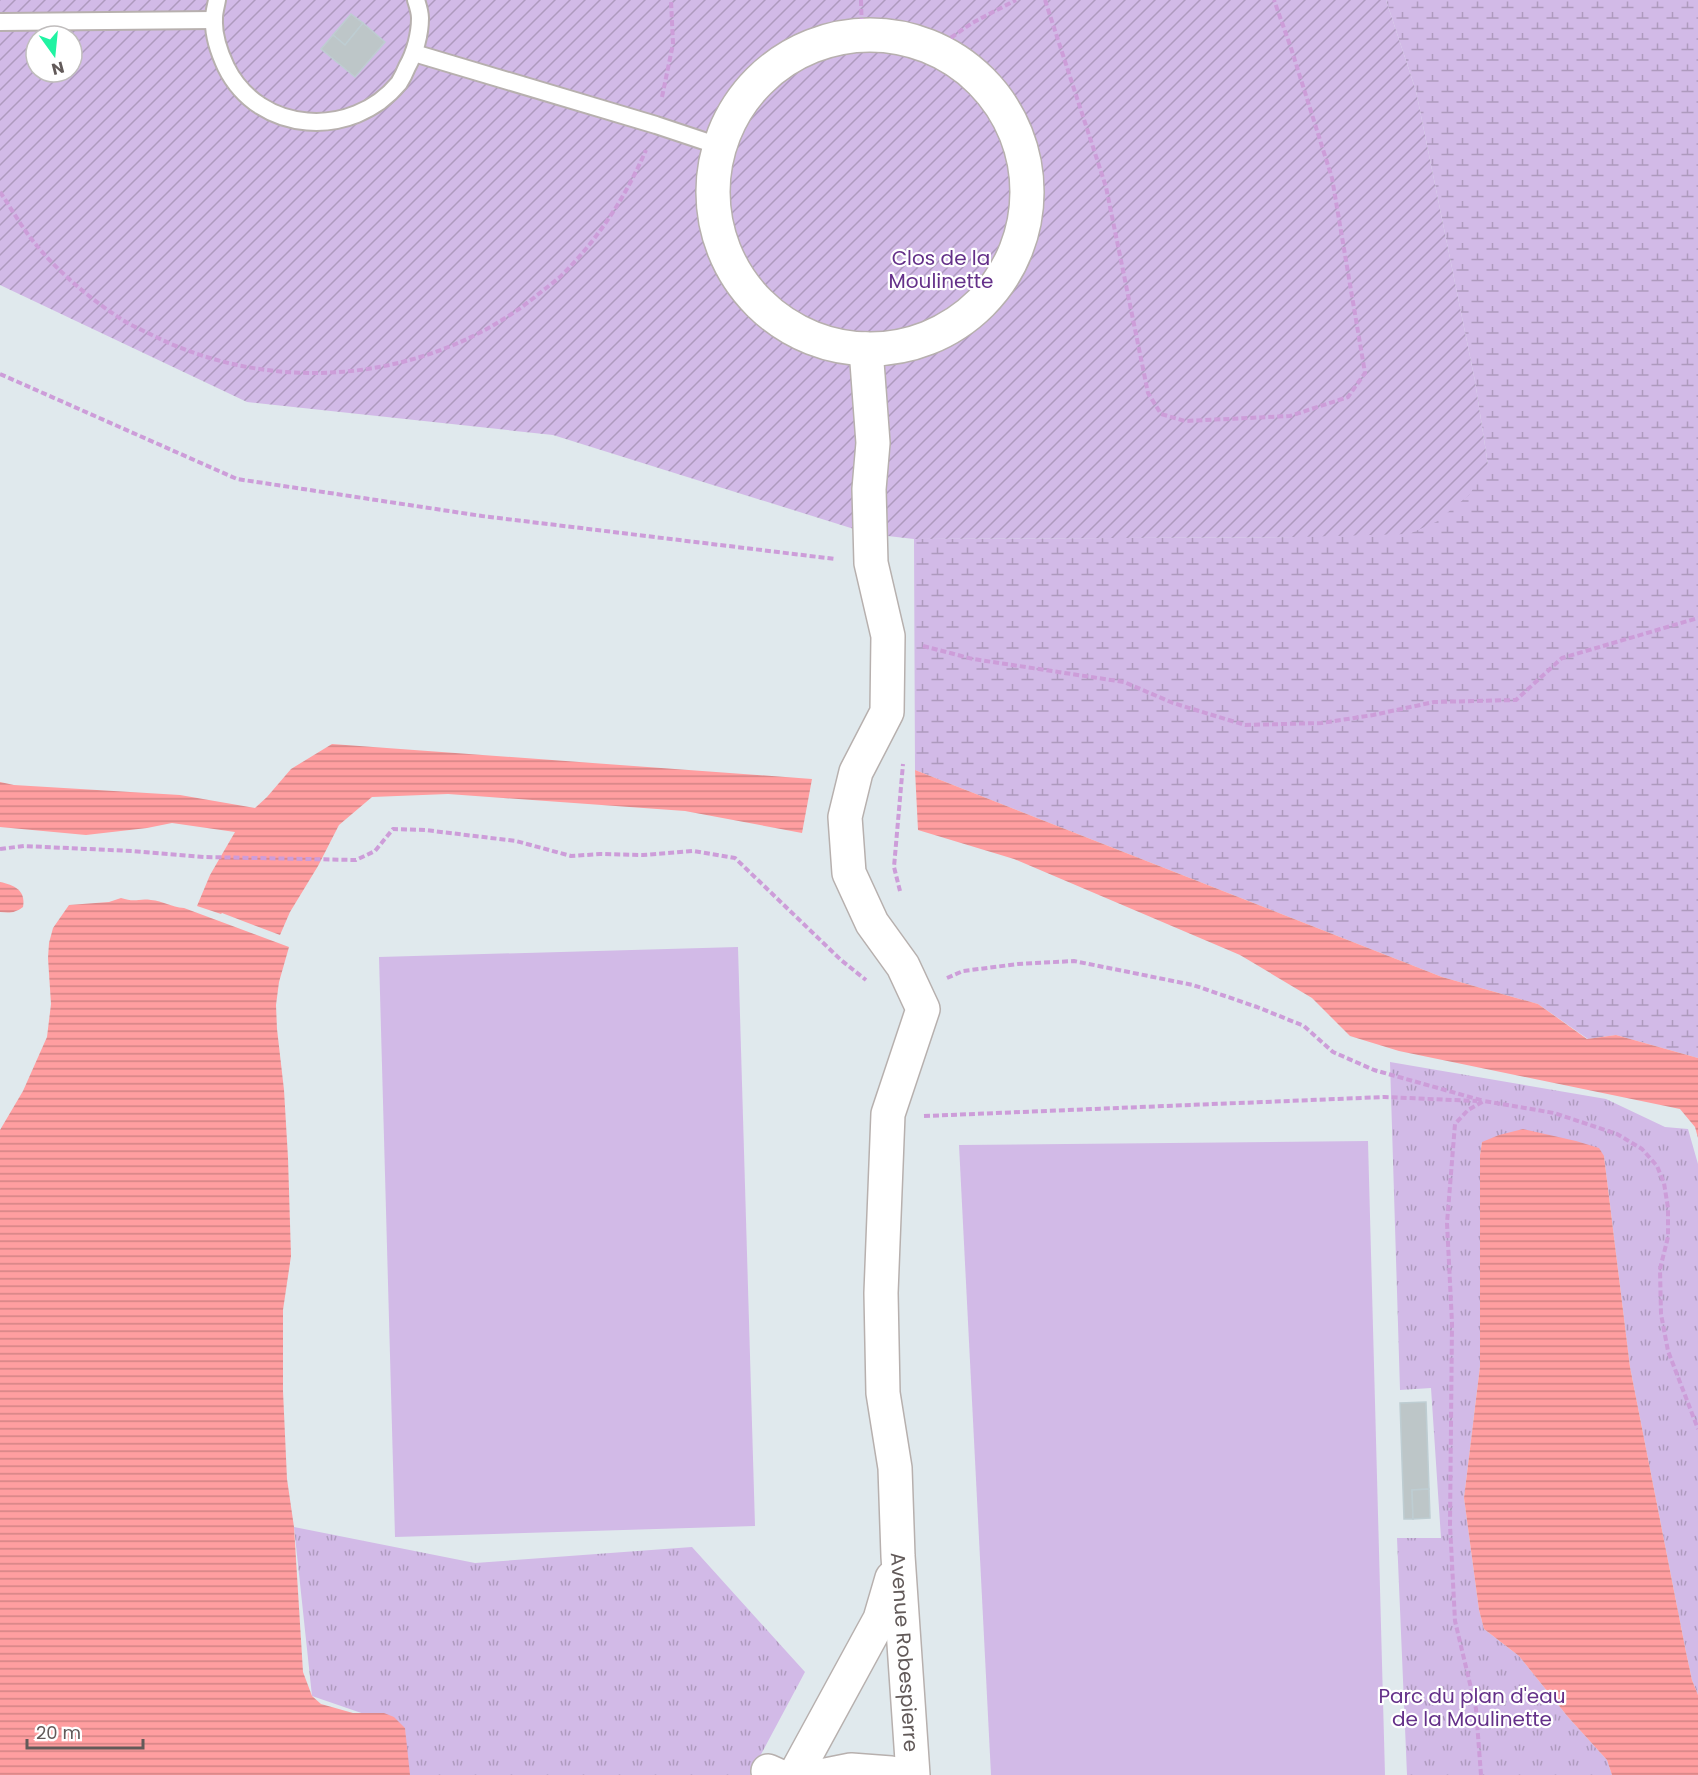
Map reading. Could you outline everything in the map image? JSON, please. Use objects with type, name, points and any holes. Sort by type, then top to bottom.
[{"type":"street","points":[[862,34],[900,37],[936,48],[979,77],[1010,118],[1027,168],[1026,219],[1009,268],[977,308],[933,337],[899,345],[866,349],[832,345],[785,325],[747,291],[722,247],[712,196],[719,146],[740,102],[773,68],[815,44],[862,34]]},
{"type":"street","points":[[866,349],[873,443],[869,489],[871,563],[888,636],[887,712],[856,772],[845,817],[849,873],[872,923],[903,966],[923,1010],[888,1114],[881,1293],[883,1393],[895,1468],[898,1556]]},
{"type":"street","name":"Avenue Robespierre","points":[[780,1774],[880,1619],[898,1556]]},
{"type":"street","name":"Avenue Robespierre","points":[[898,1556],[913,1775]]},
{"type":"street","name":"Avenue Robespierre","points":[[826,1775],[851,1770],[894,1775]]},
{"type":"lane","points":[[217,0],[214,20],[219,51],[233,80],[255,103],[284,118],[316,123],[348,118],[376,104],[399,82],[414,53],[420,18],[416,0]]},
{"type":"lane","points":[[0,22],[214,20]]},
{"type":"lane","points":[[414,53],[719,146]]},
{"type":"path","points":[[0,192],[33,241],[75,284],[122,320],[175,347],[231,365],[291,374],[350,372],[408,361],[464,341],[516,312],[562,275],[602,230],[633,180],[656,125],[673,44],[671,0]]},
{"type":"path","points":[[861,0],[862,34]]},
{"type":"path","points":[[936,48],[972,23],[1016,0]]},
{"type":"path","points":[[1045,0],[1106,187],[1148,393],[1161,414],[1185,421],[1290,416],[1348,398],[1365,373],[1332,178],[1274,0]]},
{"type":"path","points":[[0,374],[237,479],[482,516],[871,563]]},
{"type":"path","points":[[888,636],[974,659],[1124,682],[1173,704],[1245,725],[1322,723],[1434,702],[1516,700],[1562,658],[1698,618]]},
{"type":"path","points":[[0,849],[24,846],[142,851],[204,857],[356,860],[375,851],[393,829],[425,830],[516,842],[571,856],[643,855],[693,851],[735,858],[841,960],[867,981],[887,988],[914,990]]},
{"type":"path","points":[[946,978],[963,971],[1018,964],[1074,961],[1163,978],[1257,1007],[1304,1026],[1333,1052],[1374,1070],[1484,1101],[1554,1113],[1617,1134],[1642,1149],[1657,1166],[1664,1183],[1668,1208],[1668,1237],[1660,1269],[1661,1314],[1668,1351],[1698,1430]]},
{"type":"path","points":[[888,1114],[930,1116],[1384,1097],[1484,1101]]},
{"type":"path","points":[[1481,1775],[1476,1709],[1455,1621],[1450,1525],[1452,1323],[1447,1223],[1455,1124],[1468,1110],[1484,1101]]},
{"type":"green space","name":"Clos de la Moulinette","points":[[0,0],[1386,0],[1416,91],[1475,381],[1488,465],[1469,495],[1436,522],[1409,534],[1298,537],[914,539],[870,534],[553,435],[247,402],[0,285]]},
{"type":"green space","points":[[1386,0],[1698,0],[1698,1058],[1616,1035],[1588,1039],[1538,1004],[1442,977],[915,770],[914,539],[1298,537],[1488,465],[1475,381],[1416,91]]},
{"type":"green space","points":[[738,947],[755,1526],[395,1537],[379,957]]},
{"type":"green space","name":"Parc du plan d'eau de la Moulinette","points":[[1390,1062],[1606,1099],[1665,1127],[1688,1129],[1698,1164],[1698,1695],[1686,1652],[1630,1367],[1604,1156],[1482,1142],[1480,1155],[1480,1366],[1464,1498],[1479,1610],[1484,1629],[1519,1656],[1568,1717],[1607,1760],[1612,1775],[1407,1775],[1397,1538],[1441,1538],[1431,1388],[1400,1390]]},
{"type":"green space","points":[[1368,1141],[1385,1775],[991,1775],[959,1145]]},
{"type":"green space","points":[[294,1527],[475,1563],[692,1547],[805,1672],[750,1775],[407,1775],[405,1728],[312,1696]]},
{"type":"shaded area","points":[[332,744],[812,779],[802,833],[685,811],[448,794],[372,797],[339,825],[318,866],[290,912],[280,935],[197,906],[210,875],[235,832],[172,823],[86,835],[0,827],[0,782],[14,785],[180,795],[255,808],[291,769]]},
{"type":"shaded area","points":[[915,770],[1442,977],[1538,1004],[1587,1039],[1616,1035],[1698,1058],[1698,1138],[1695,1127],[1680,1109],[1399,1051],[1350,1036],[1312,998],[1240,955],[1014,859],[918,830]]},
{"type":"shaded area","points":[[0,882],[21,892],[23,907],[12,912],[0,912]]},
{"type":"shaded area","points":[[121,898],[155,901],[184,908],[289,947],[279,982],[276,1005],[284,1090],[291,1256],[283,1310],[283,1391],[287,1479],[294,1527],[303,1672],[312,1696],[321,1704],[353,1713],[384,1713],[394,1717],[405,1728],[410,1775],[0,1775],[0,1130],[23,1091],[47,1037],[51,1004],[48,958],[53,928],[69,905],[109,902]]},
{"type":"shaded area","points":[[1523,1129],[1599,1148],[1604,1156],[1630,1367],[1686,1652],[1698,1695],[1698,1775],[1612,1775],[1607,1760],[1568,1717],[1519,1656],[1484,1629],[1479,1610],[1464,1498],[1480,1366],[1480,1155],[1482,1142]]},
{"type":"building","points":[[351,14],[363,23],[345,45],[333,35]]},
{"type":"building","points":[[363,23],[385,42],[355,77],[321,49],[333,35],[345,45]]},
{"type":"building","points":[[1426,1402],[1429,1489],[1412,1490],[1413,1519],[1404,1519],[1400,1403]]},
{"type":"building","points":[[1429,1489],[1430,1518],[1413,1519],[1412,1490]]}]
